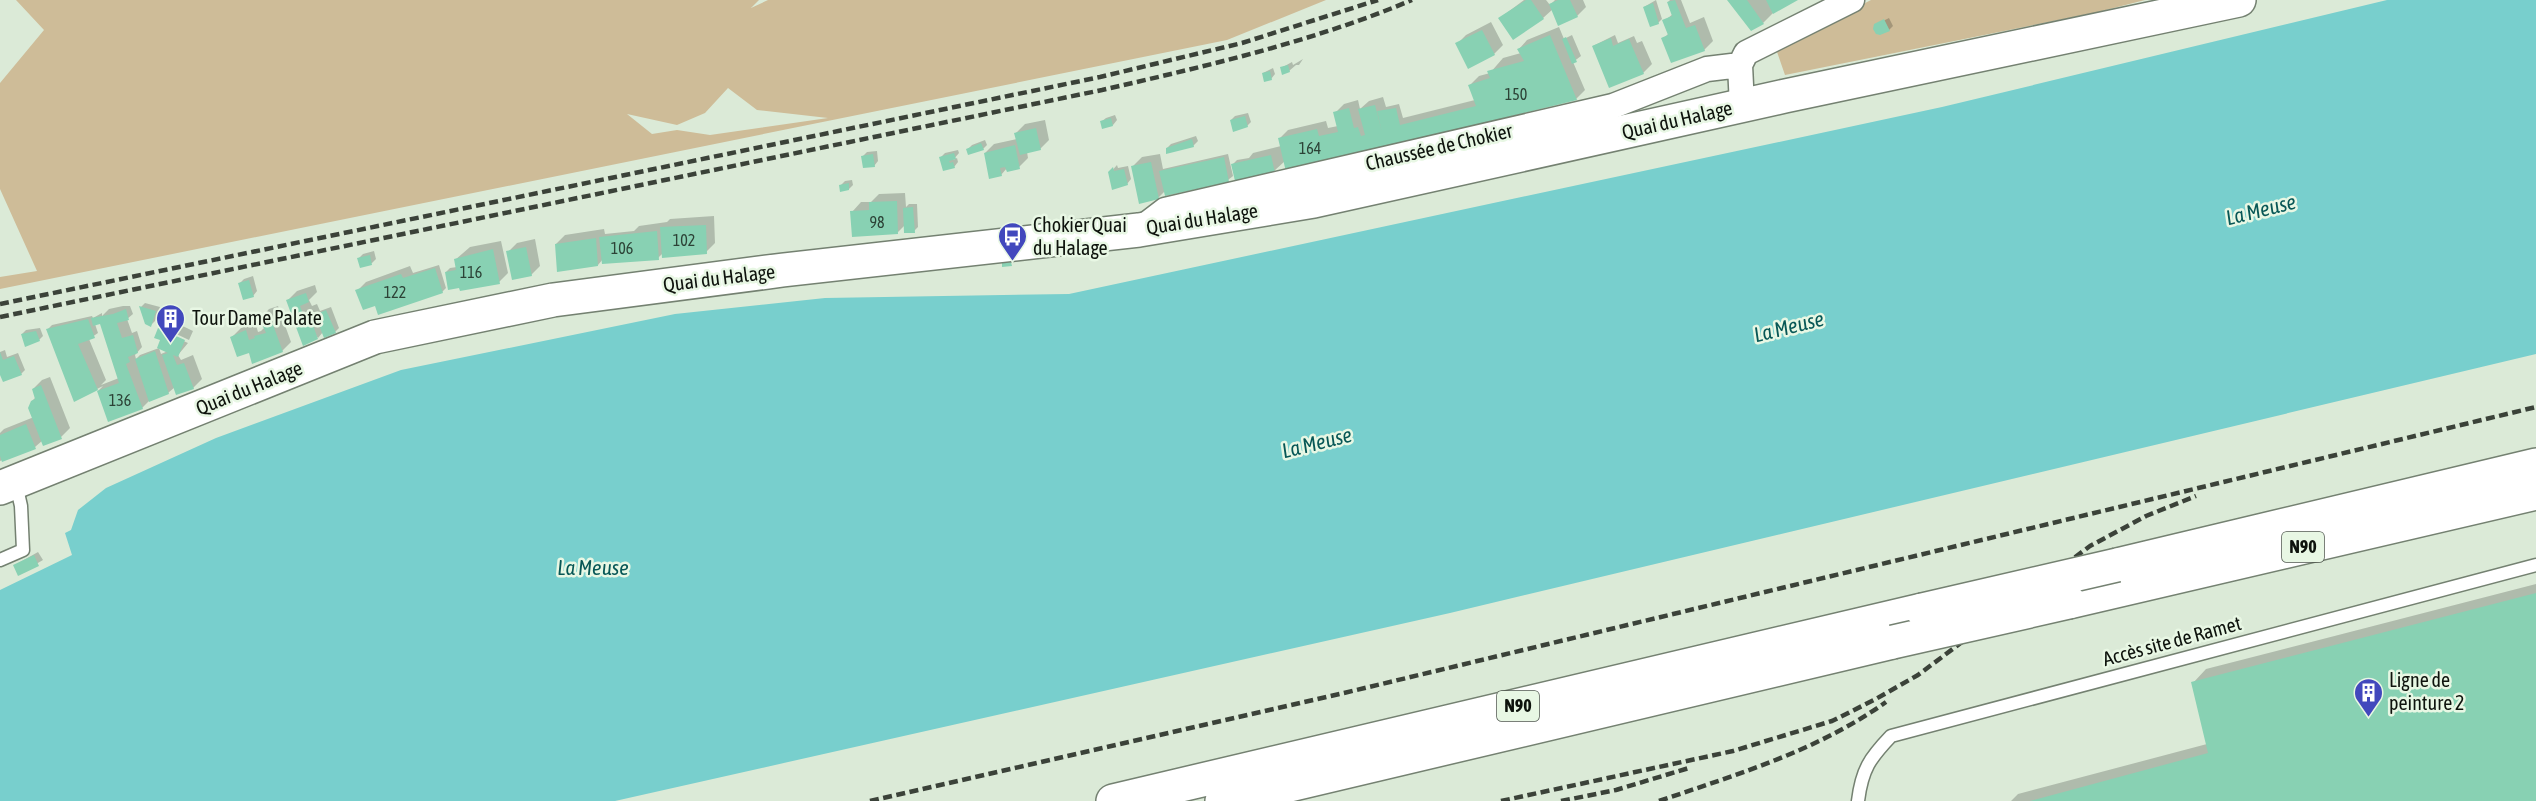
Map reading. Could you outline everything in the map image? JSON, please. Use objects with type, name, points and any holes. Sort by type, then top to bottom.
[{"type":"main road","name":"Quai du Halage","points":[[8,485],[375,337],[564,298],[783,270],[1140,230],[1314,201],[1742,106],[2239,0]]},
{"type":"main road","name":"N90","points":[[1113,801],[2536,465]]},
{"type":"main road","name":"N90","points":[[1222,801],[2536,493]]},
{"type":"street","points":[[1742,106],[1740,65],[1746,53],[1852,0]]},
{"type":"street","name":"Chaussée de Chokier","points":[[1140,230],[1165,210],[1613,106],[1707,69],[1740,65]]},
{"type":"lane","points":[[0,560],[23,550],[21,506],[8,485]]},
{"type":"lane","name":"Accès site de Ramet","points":[[1858,801],[1861,778],[1870,758],[1892,736],[2536,565]]},
{"type":"shaded area","points":[[16,0],[759,0],[751,8],[768,0],[1326,0],[1227,40],[0,289],[0,277],[37,271],[0,189],[0,83],[44,30]],"holes":[[[728,88],[757,110],[828,118],[710,135],[677,130],[652,134],[627,114],[677,125],[705,113]]]},
{"type":"shaded area","points":[[1871,0],[2145,0],[2098,12],[1785,75],[1776,49]]},
{"type":"water","name":"La Meuse","points":[[2387,0],[2536,0],[2536,354],[1450,613],[615,801],[0,801],[0,590],[72,555],[65,533],[71,530],[78,510],[106,488],[216,438],[401,370],[675,314],[825,298],[1069,294],[1942,107]]},
{"type":"building","points":[[1526,0],[1531,0],[1544,19],[1513,40],[1498,18]]},
{"type":"building","points":[[1558,0],[1570,0],[1578,17],[1558,26],[1549,4]]},
{"type":"building","points":[[1675,0],[1686,28],[1695,25],[1705,51],[1671,63],[1661,38],[1668,35],[1662,20],[1672,16],[1667,2]]},
{"type":"building","points":[[1727,0],[1747,0],[1764,24],[1751,31]]},
{"type":"building","points":[[1766,0],[1798,0],[1773,14]]},
{"type":"building","points":[[1653,3],[1659,24],[1650,27],[1643,7]]},
{"type":"building","points":[[1884,19],[1890,31],[1880,35],[1876,34],[1873,29],[1874,24]]},
{"type":"building","points":[[1482,30],[1495,55],[1468,69],[1455,43]]},
{"type":"building","points":[[1550,35],[1577,100],[1286,172],[1278,138],[1317,129],[1319,136],[1338,132],[1333,112],[1349,108],[1354,128],[1358,127],[1361,136],[1365,135],[1358,109],[1375,105],[1382,132],[1377,111],[1396,108],[1400,125],[1476,106],[1468,85],[1490,78],[1487,71],[1524,61],[1517,49]]},
{"type":"building","points":[[1566,37],[1577,62],[1572,64],[1562,39]]},
{"type":"building","points":[[1611,38],[1613,46],[1629,39],[1644,74],[1609,88],[1592,46]]},
{"type":"building","points":[[1288,65],[1290,72],[1282,75],[1280,67]]},
{"type":"building","points":[[1270,71],[1272,80],[1264,82],[1262,73]]},
{"type":"building","points":[[1245,116],[1248,127],[1233,132],[1230,120]]},
{"type":"building","points":[[1111,118],[1113,126],[1102,129],[1100,121]]},
{"type":"building","points":[[1036,128],[1041,150],[1020,155],[1014,133]]},
{"type":"building","points":[[1192,139],[1194,147],[1166,154],[1166,148]]},
{"type":"building","points":[[981,143],[984,150],[968,155],[966,149]]},
{"type":"building","points":[[1015,145],[1020,169],[1007,172],[1005,167],[1000,168],[1002,176],[989,179],[984,153]]},
{"type":"building","points":[[954,153],[956,159],[949,161],[953,162],[955,168],[943,171],[939,157]]},
{"type":"building","points":[[873,154],[875,167],[863,168],[861,156]]},
{"type":"building","points":[[1271,155],[1275,173],[1235,181],[1231,164]]},
{"type":"building","points":[[1224,157],[1229,182],[1165,196],[1159,171]]},
{"type":"building","points":[[1151,162],[1159,199],[1139,204],[1131,166]]},
{"type":"building","points":[[1113,167],[1114,171],[1124,169],[1128,185],[1112,190],[1108,172]]},
{"type":"building","points":[[849,183],[849,190],[840,192],[839,185]]},
{"type":"building","points":[[897,201],[898,234],[852,237],[850,211],[869,210],[869,202]]},
{"type":"building","points":[[913,207],[915,233],[904,233],[903,208]]},
{"type":"building","points":[[706,225],[707,254],[662,258],[660,227]]},
{"type":"building","points":[[657,231],[659,260],[602,264],[599,237]]},
{"type":"building","points":[[596,238],[598,266],[557,272],[555,244]]},
{"type":"building","points":[[526,247],[532,276],[512,280],[506,251]]},
{"type":"building","points":[[493,249],[500,284],[460,291],[459,288],[448,290],[445,272],[456,270],[454,259]]},
{"type":"building","points":[[370,255],[372,265],[360,268],[357,258]]},
{"type":"building","points":[[1011,262],[1012,266],[1002,267],[1002,263]]},
{"type":"building","points":[[435,268],[443,293],[378,315],[375,306],[363,310],[355,290],[401,274],[403,278]]},
{"type":"building","points":[[249,280],[254,297],[243,300],[238,283]]},
{"type":"building","points":[[306,293],[309,302],[300,306],[303,314],[308,312],[318,339],[303,346],[286,300]]},
{"type":"building","points":[[139,306],[156,311],[151,327],[145,324]]},
{"type":"building","points":[[126,309],[129,320],[117,323],[122,338],[133,335],[138,353],[128,357],[130,362],[126,364],[143,409],[108,422],[97,391],[119,383],[100,324],[93,326],[91,318]]},
{"type":"building","points":[[326,310],[336,333],[324,338],[315,315]]},
{"type":"building","points":[[269,314],[283,352],[252,364],[249,353],[237,357],[230,337],[246,330],[249,340],[266,333],[259,318]]},
{"type":"building","points":[[88,319],[95,338],[78,344],[98,390],[74,402],[46,329]]},
{"type":"building","points":[[158,328],[185,340],[178,357],[173,355],[177,365],[184,363],[194,389],[176,395],[162,355],[168,353],[157,348],[160,340],[154,338]]},
{"type":"building","points":[[36,331],[40,341],[25,347],[21,334]]},
{"type":"building","points":[[155,351],[169,394],[149,402],[135,359]]},
{"type":"building","points":[[0,352],[3,360],[14,356],[22,375],[3,382],[0,375]]},
{"type":"building","points":[[41,385],[62,439],[43,446],[28,408],[31,401],[35,399],[32,389]]},
{"type":"building","points":[[26,424],[36,449],[2,462],[0,435]]},
{"type":"building","points":[[34,555],[39,566],[18,576],[13,565]]},
{"type":"building","name":"Ligne de peinture 2","points":[[2536,593],[2536,801],[2030,801],[2208,753],[2191,682]]},
{"type":"railway","points":[[0,304],[1100,77],[1242,43],[1378,0]]},
{"type":"railway","points":[[0,317],[1102,90],[1297,41],[1412,0]]},
{"type":"railway","points":[[870,801],[1344,693],[2536,407]]},
{"type":"railway","points":[[1501,801],[1733,751],[1832,721],[1918,675],[2090,546],[2146,516],[2196,496]]},
{"type":"railway","points":[[1659,801],[1747,771],[1805,748],[1860,719],[1886,702]]},
{"type":"railway","points":[[1561,801],[1616,790],[1689,768]]},
{"type":"place","name":"Chokier Quai du Halage","points":[[1012,262]]},
{"type":"place","name":"Tour Dame Palate","points":[[171,344]]},
{"type":"place","name":"Ligne de peinture 2","points":[[2368,718]]}]
